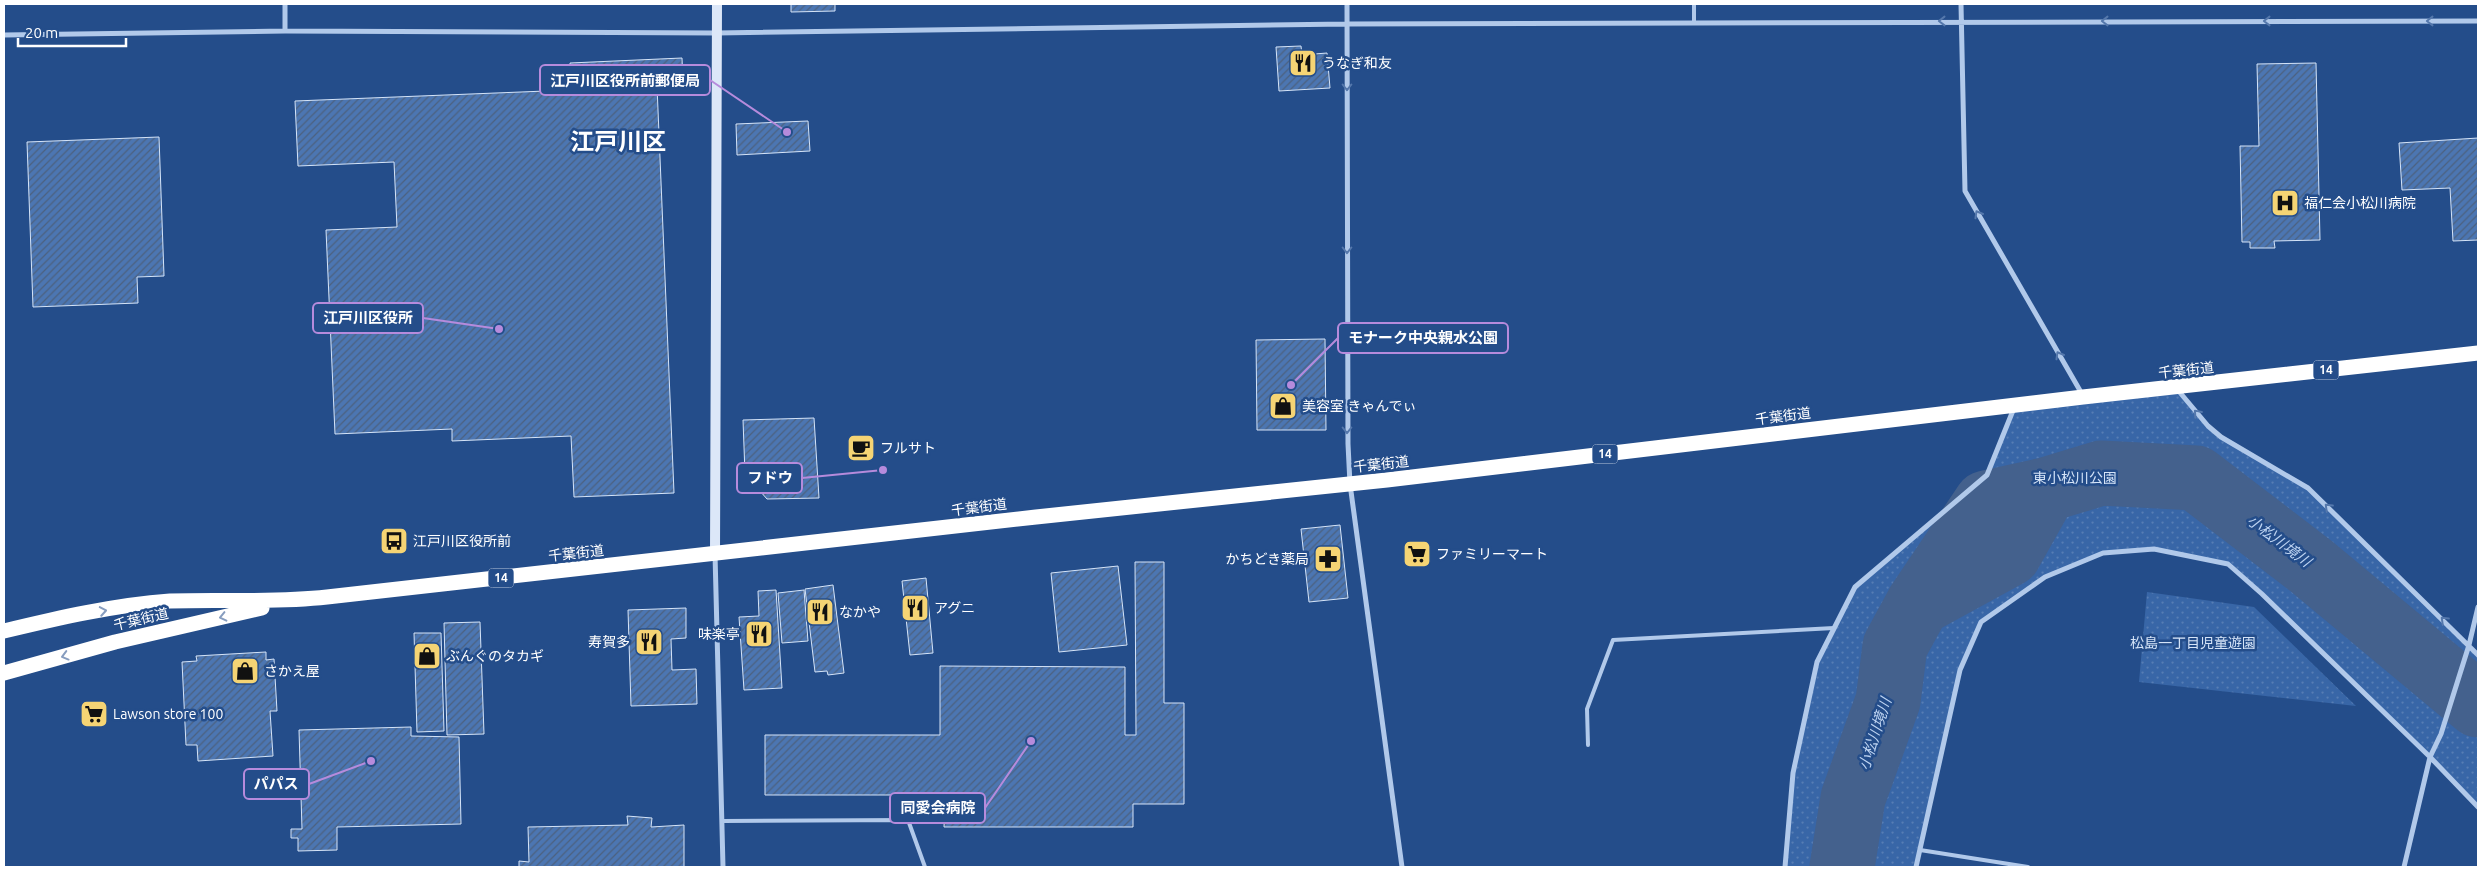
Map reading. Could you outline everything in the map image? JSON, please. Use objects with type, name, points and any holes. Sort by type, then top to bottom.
[{"type":"highway","name":"千葉街道","points":[[4,631],[81,614],[169,602],[287,602],[1036,516],[1350,484],[2083,397],[2478,353]]},
{"type":"highway","name":"千葉街道","points":[[4,673],[115,642],[287,602]]},
{"type":"street","points":[[285,4],[285,31]]},
{"type":"street","points":[[717,4],[715,554],[723,867]]},
{"type":"street","points":[[1347,4],[1348,444],[1350,484],[1402,867]]},
{"type":"street","points":[[1961,4],[1965,191],[2083,397]]},
{"type":"street","points":[[4,35],[285,31],[717,33],[1347,24],[1694,22],[2478,22]]},
{"type":"street","points":[[2175,387],[2208,426],[2221,436],[2308,488],[2478,655]]},
{"type":"street","points":[[1785,867],[1793,773],[1816,662],[1856,587],[1987,475],[2015,405]]},
{"type":"street","points":[[1916,867],[1960,670],[1981,622],[2045,577],[2103,553],[2154,549],[2228,564],[2262,594],[2430,756],[2478,807]]},
{"type":"street","points":[[2404,867],[2430,756],[2441,734],[2469,645],[2478,607]]},
{"type":"lane","points":[[1694,4],[1694,22]]},
{"type":"lane","points":[[1588,745],[1587,709],[1613,640],[1834,628]]},
{"type":"lane","points":[[723,821],[908,820],[925,867]]},
{"type":"lane","points":[[1920,850],[2028,867]]},
{"type":"green space","name":"東小松川公園","points":[[2175,387],[2221,437],[2308,488],[2478,655],[2478,807],[2430,756],[2228,564],[2154,549],[2103,553],[2045,577],[1981,622],[1960,670],[1916,867],[1785,867],[1793,773],[1817,662],[1858,585],[1987,475],[2015,405]]},
{"type":"green space","name":"松島一丁目児童遊園","points":[[2147,592],[2254,607],[2356,706],[2139,682]]},
{"type":"building","points":[[791,4],[835,4],[835,11],[791,12]]},
{"type":"building","points":[[1301,46],[1302,55],[1327,53],[1330,88],[1279,91],[1276,47]]},
{"type":"building","points":[[682,58],[683,85],[657,86],[674,493],[574,497],[571,436],[452,441],[452,429],[335,434],[326,230],[397,227],[394,162],[298,166],[295,101],[571,90],[570,63]]},
{"type":"building","points":[[2316,63],[2320,240],[2274,241],[2275,248],[2250,248],[2250,242],[2242,242],[2240,146],[2259,146],[2257,64]]},
{"type":"building","points":[[808,121],[810,151],[737,155],[736,124]]},
{"type":"building","points":[[159,137],[164,276],[137,277],[138,303],[33,307],[27,142]]},
{"type":"building","points":[[2478,138],[2478,240],[2453,241],[2450,188],[2402,190],[2399,143]]},
{"type":"building","points":[[1325,339],[1326,430],[1257,430],[1256,340]]},
{"type":"building","points":[[814,418],[819,498],[767,499],[745,474],[743,420]]},
{"type":"building","points":[[1340,525],[1348,598],[1309,602],[1301,529]]},
{"type":"building","points":[[1135,562],[1164,562],[1164,703],[1184,703],[1184,804],[1133,804],[1133,827],[944,827],[945,795],[765,795],[765,735],[940,735],[940,666],[1125,667],[1125,735],[1136,735]]},
{"type":"building","points":[[1118,566],[1127,645],[1059,652],[1051,573]]},
{"type":"building","points":[[926,578],[933,653],[910,655],[902,581]]},
{"type":"building","points":[[833,585],[844,673],[828,675],[827,671],[815,672],[805,589]]},
{"type":"building","points":[[776,590],[782,688],[744,690],[739,617],[759,616],[758,591]]},
{"type":"building","points":[[804,590],[808,641],[782,643],[778,593]]},
{"type":"building","points":[[686,608],[686,638],[671,639],[672,670],[696,669],[697,704],[631,706],[628,610]]},
{"type":"building","points":[[480,622],[484,734],[447,735],[444,623]]},
{"type":"building","points":[[414,633],[441,633],[444,731],[417,732]]},
{"type":"building","points":[[266,652],[266,660],[274,659],[277,711],[270,711],[273,756],[198,761],[197,745],[186,745],[182,662],[197,661],[196,656]]},
{"type":"building","points":[[411,727],[411,736],[459,737],[461,824],[337,827],[337,850],[298,851],[298,838],[291,838],[291,829],[302,829],[299,730]]},
{"type":"building","points":[[627,816],[652,818],[651,827],[684,825],[684,867],[519,867],[519,861],[529,862],[528,827],[628,825]]},
{"type":"waterway","name":"小松川境川","points":[[1842,867],[1853,798],[1888,701],[1895,646],[1918,604],[1986,503],[2045,490],[2101,473],[2196,478],[2311,566],[2478,705]]},
{"type":"waterway","name":"小松川境川","points":[[1925,600],[2009,554],[2045,490]]},
{"type":"place","name":"うなぎ和友","points":[[1303,63]]},
{"type":"place","name":"江戸川区役所前郵便局","points":[[787,132]]},
{"type":"place","name":"福仁会小松川病院","points":[[2285,203]]},
{"type":"place","name":"江戸川区役所","points":[[499,329]]},
{"type":"place","name":"モナーク中央親水公園","points":[[1291,385]]},
{"type":"place","name":"美容室 きゃんでぃ","points":[[1283,406]]},
{"type":"place","name":"フルサト","points":[[861,448]]},
{"type":"place","name":"フドウ","points":[[883,470]]},
{"type":"place","name":"江戸川区役所前","points":[[394,541]]},
{"type":"place","name":"ファミリーマート","points":[[1417,554]]},
{"type":"place","name":"かちどき薬局","points":[[1328,559]]},
{"type":"place","name":"アグニ","points":[[915,608]]},
{"type":"place","name":"なかや","points":[[820,612]]},
{"type":"place","name":"味楽亭","points":[[759,634]]},
{"type":"place","name":"寿賀多","points":[[649,642]]},
{"type":"place","name":"ぶんぐのタカギ","points":[[427,656]]},
{"type":"place","name":"さかえ屋","points":[[245,671]]},
{"type":"place","name":"Lawson store 100","points":[[94,714]]},
{"type":"place","name":"同愛会病院","points":[[1031,741]]},
{"type":"place","name":"パパス","points":[[371,761]]},
{"type":"district","name":"江戸川区","points":[[618,142]]}]
